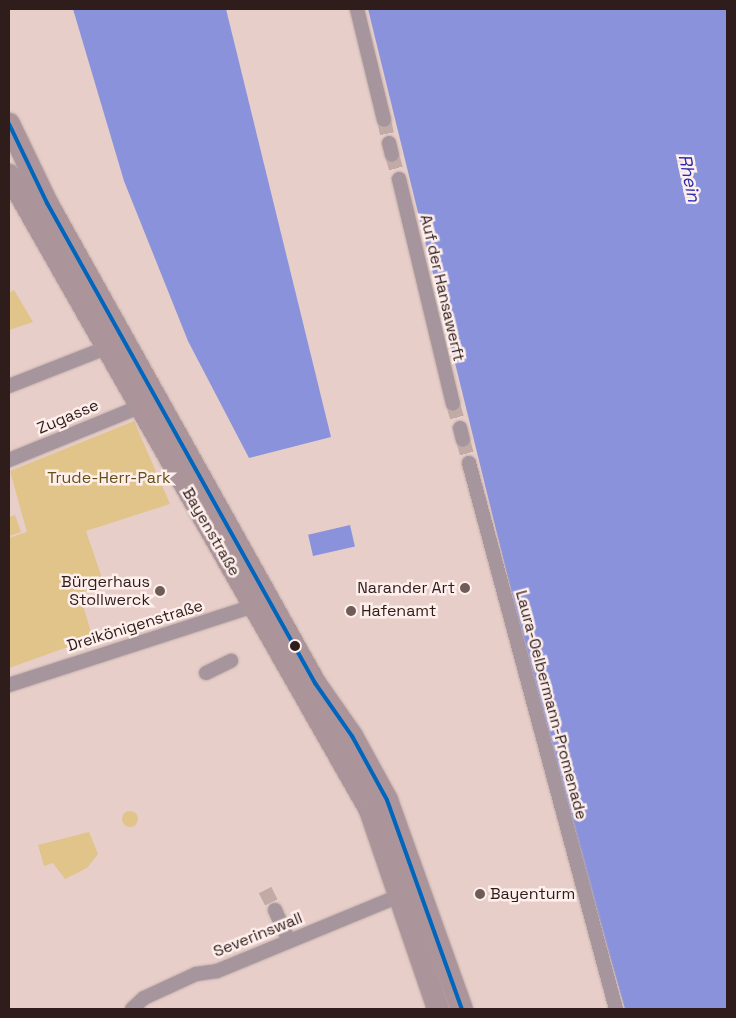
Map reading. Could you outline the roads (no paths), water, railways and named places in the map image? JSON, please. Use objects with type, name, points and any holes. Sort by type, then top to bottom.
[{"type":"main road","name":"Bayenstraße","points":[[9,124],[16,172],[15,196],[108,347],[141,406],[263,603],[368,764],[409,862],[426,938]]},
{"type":"main road","name":"Bayenstraße","points":[[16,172],[263,603],[370,810],[402,896],[426,938]]},
{"type":"main road","points":[[426,938],[438,1009]]},
{"type":"main road","points":[[426,938],[462,1009]]},
{"type":"street","points":[[357,9],[384,120]]},
{"type":"street","name":"Auf der Hansawerft","points":[[399,179],[453,404]]},
{"type":"street","points":[[9,386],[108,347]]},
{"type":"street","name":"Zugasse","points":[[9,460],[141,406]]},
{"type":"street","name":"Laura-Oelbermann-Promenade","points":[[469,463],[572,871],[616,1009]]},
{"type":"street","name":"Dreikönigenstraße","points":[[9,685],[263,603]]},
{"type":"street","points":[[206,673],[231,662]]},
{"type":"street","name":"Severinswall","points":[[132,1009],[144,998],[196,974],[217,971],[402,896]]},
{"type":"street","points":[[274,910],[289,941]]},
{"type":"water","points":[[73,9],[226,9],[331,437],[249,458],[188,341],[124,181]]},
{"type":"water","name":"Rhein","points":[[368,9],[727,9],[727,1009],[625,1009],[546,733]]},
{"type":"water","points":[[350,525],[355,546],[313,556],[308,535]]},
{"type":"tunnel","points":[[384,120],[389,143]]},
{"type":"tunnel","points":[[392,155],[399,179]]},
{"type":"tunnel","points":[[453,404],[460,428]]},
{"type":"tunnel","points":[[463,440],[469,463]]},
{"type":"tunnel","points":[[265,890],[275,910]]},
{"type":"place","name":"Narander Art","points":[[465,588]]},
{"type":"place","name":"Bürgerhaus Stollwerck","points":[[160,591]]},
{"type":"place","name":"Hafenamt","points":[[351,611]]},
{"type":"place","name":"Bayenturm","points":[[480,894]]},
{"type":"park label","name":"Trude-Herr-Park","points":[[109,478]]}]
